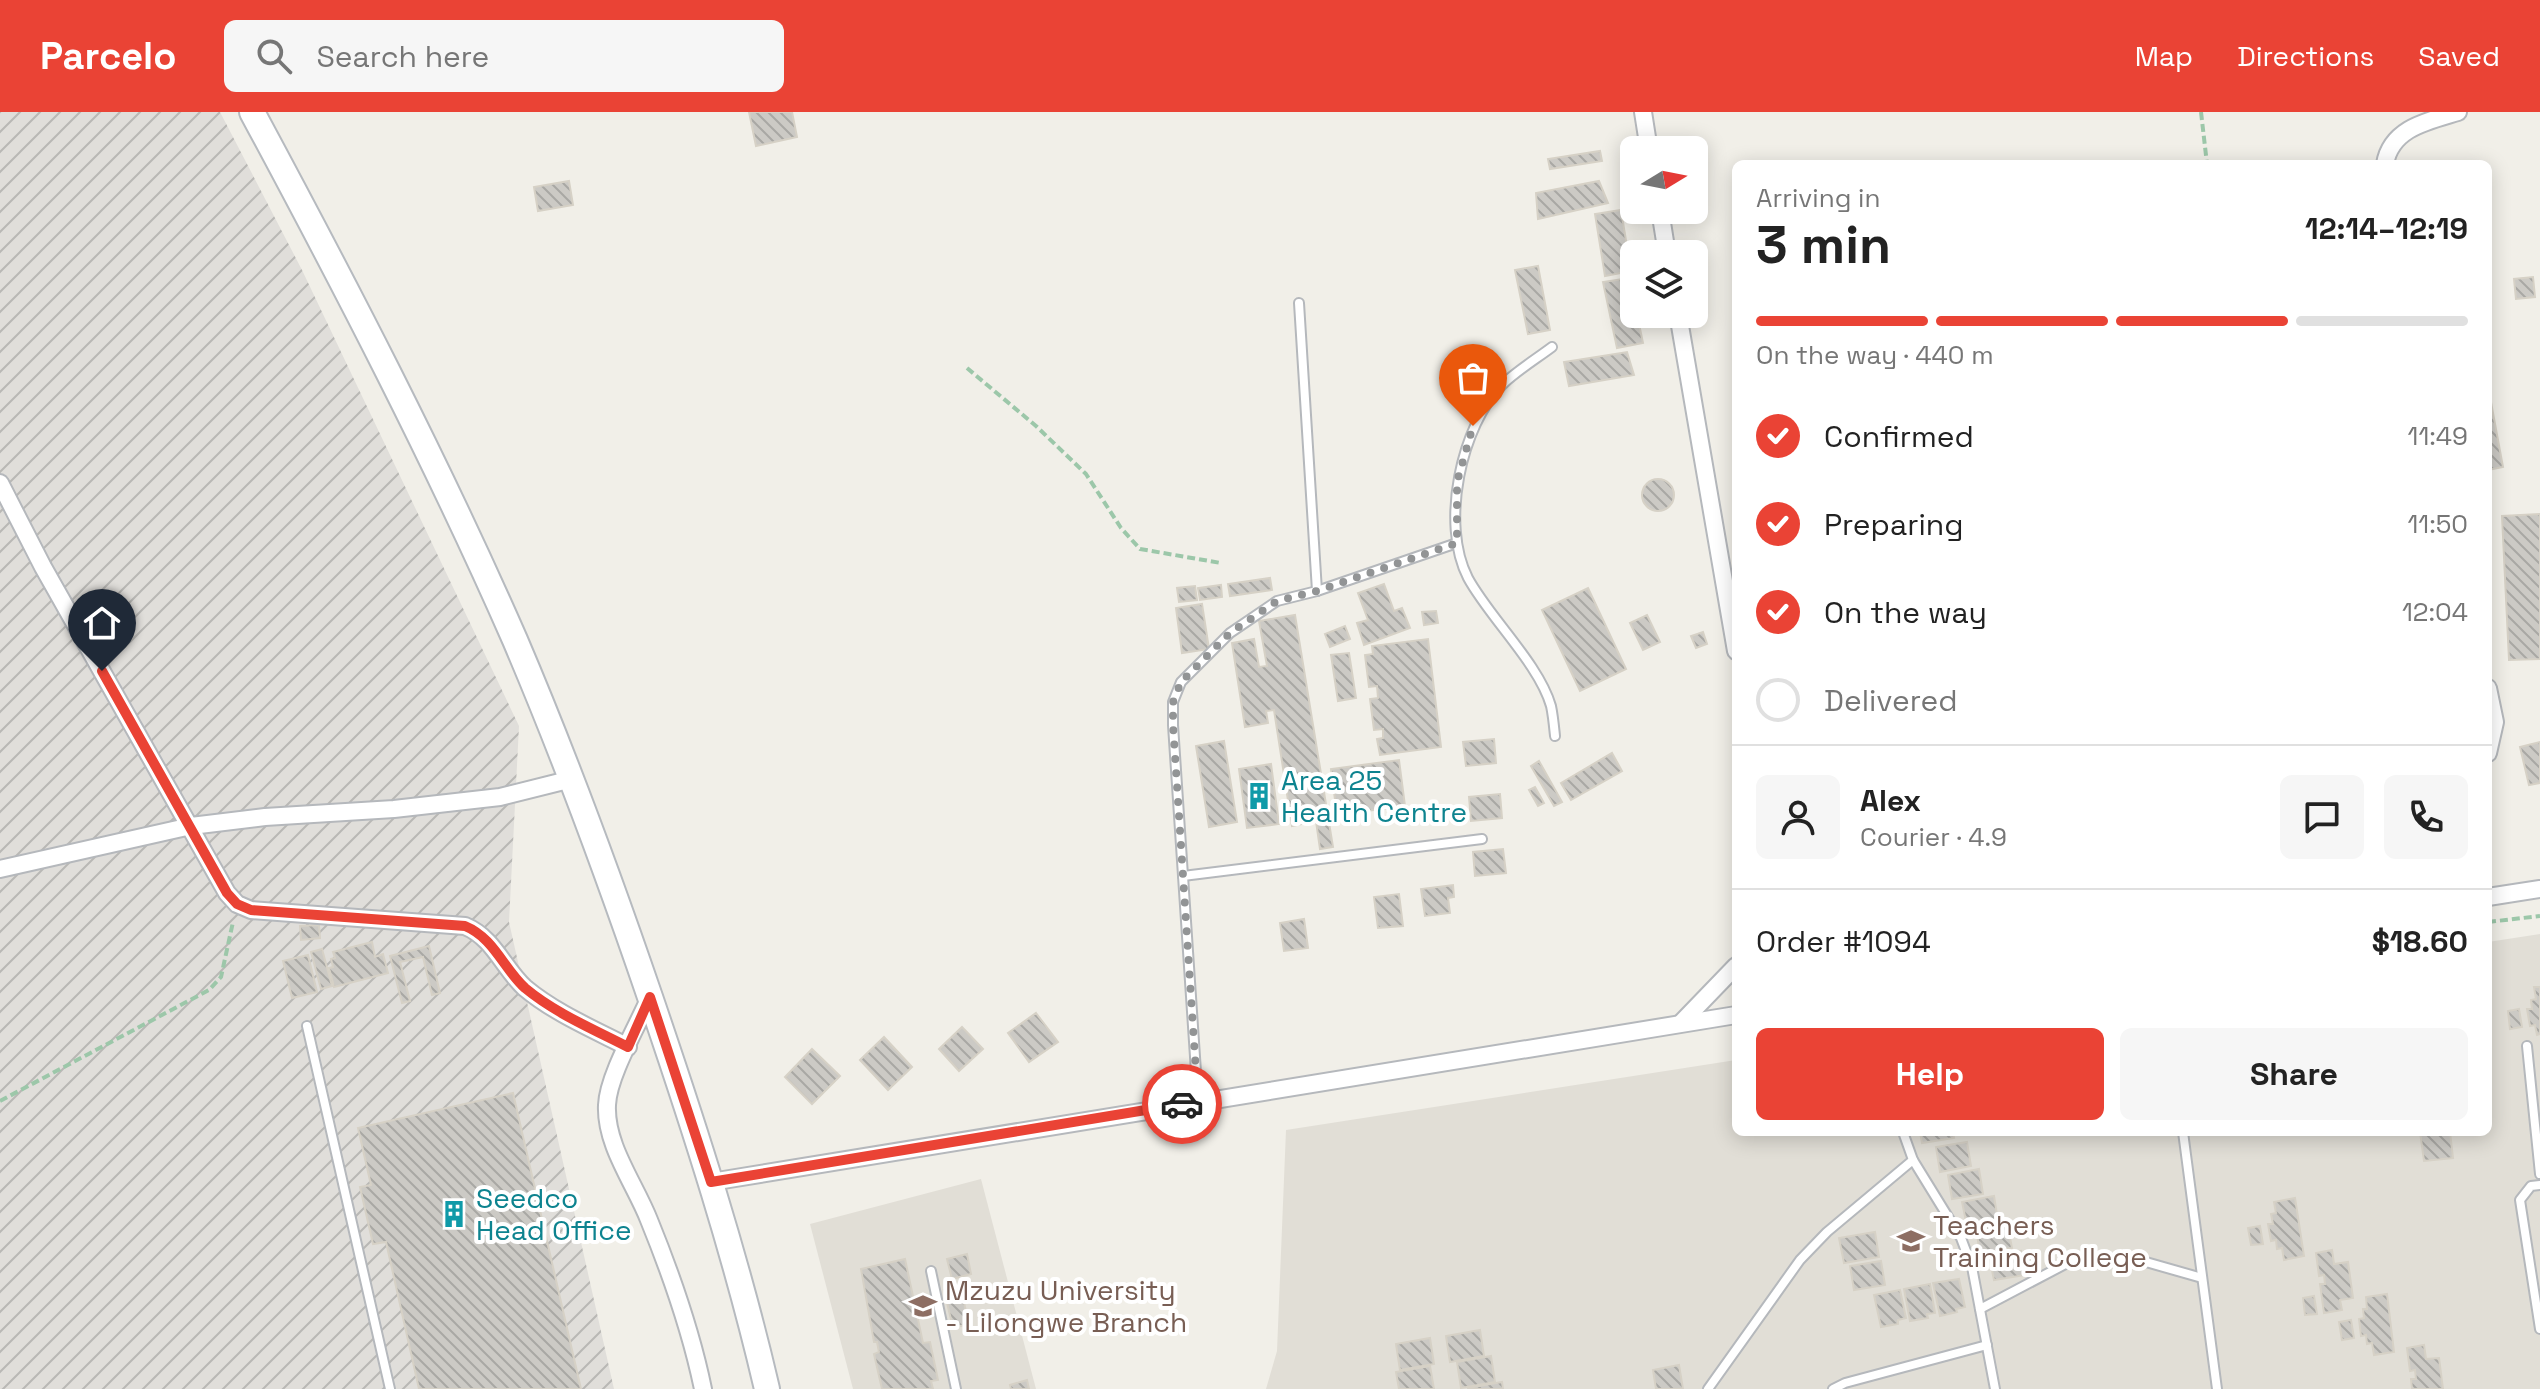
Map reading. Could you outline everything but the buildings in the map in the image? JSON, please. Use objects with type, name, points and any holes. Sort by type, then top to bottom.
[{"type":"main road","points":[[252,112],[369,335],[453,506],[515,641],[572,779],[650,997],[711,1182],[767,1389]]},
{"type":"street","points":[[1643,112],[1647,136]]},
{"type":"street","points":[[2386,160],[2389,150],[2401,135],[2429,121],[2458,112]]},
{"type":"street","points":[[1680,328],[1732,628]]},
{"type":"street","points":[[0,483],[43,567],[227,893],[237,904],[251,910],[465,926],[489,942],[510,973],[526,988],[564,1015],[628,1047]]},
{"type":"street","points":[[2492,707],[2495,722],[2492,735]]},
{"type":"street","points":[[0,869],[191,826],[500,797],[572,779]]},
{"type":"street","points":[[2492,896],[2540,889]]},
{"type":"street","points":[[1681,1023],[1732,970]]},
{"type":"street","points":[[650,997],[610,1086],[606,1106],[616,1148],[648,1217],[679,1300],[703,1389]]},
{"type":"street","points":[[711,1182],[1732,1016]]},
{"type":"lane","points":[[1299,303],[1317,591]]},
{"type":"lane","points":[[1552,347],[1502,384],[1473,426],[1457,482],[1457,543],[1467,577],[1539,681],[1551,705],[1555,736]]},
{"type":"lane","points":[[1198,1102],[1173,725],[1173,702],[1181,682],[1230,633],[1277,601],[1317,591],[1457,543]]},
{"type":"lane","points":[[1183,876],[1482,839]]},
{"type":"lane","points":[[307,1026],[390,1389]]},
{"type":"lane","points":[[2527,1046],[2540,1181],[2531,1186],[2520,1200],[2540,1329]]},
{"type":"lane","points":[[1904,1136],[1913,1160],[1961,1238],[1972,1267],[1995,1389]]},
{"type":"lane","points":[[2184,1136],[2217,1389]]},
{"type":"lane","points":[[1708,1389],[1800,1260],[1827,1232],[1913,1160]]},
{"type":"lane","points":[[1980,1309],[2073,1260],[2132,1258],[2202,1278]]},
{"type":"lane","points":[[931,1271],[956,1389]]},
{"type":"lane","points":[[1833,1389],[1987,1345]]},
{"type":"path","points":[[2201,112],[2207,160]]},
{"type":"path","points":[[967,368],[1036,426],[1086,474],[1121,528],[1140,549],[1221,563]]},
{"type":"path","points":[[0,1101],[209,990],[221,977],[237,904]]},
{"type":"path","points":[[2492,922],[2540,916]]},
{"type":"shaded area","points":[[0,112],[220,112],[302,270],[519,726],[509,922],[614,1389],[0,1389]]},
{"type":"shaded area","name":"Teachers Training College","points":[[2540,934],[2540,1389],[1266,1389],[1277,1351],[1286,1130],[1732,1061],[1732,1136],[2492,1136],[2492,941]]},
{"type":"shaded area","name":"Mzuzu University - Lilongwe Branch","points":[[981,1179],[1036,1389],[853,1389],[810,1224]]},
{"type":"way so far","points":[[1182,1104],[1198,1102],[1173,725],[1173,702],[1181,682],[1230,633],[1277,601],[1317,591],[1457,543],[1457,482],[1473,426]]},
{"type":"place","name":"Area 25 Health Centre","points":[[1259,796]]},
{"type":"place","name":"Seedco Head Office","points":[[454,1214]]},
{"type":"place","name":"Teachers Training College","points":[[1911,1241]]},
{"type":"place","name":"Mzuzu University - Lilongwe Branch","points":[[923,1306]]},
{"type":"route","points":[[102,671],[227,893],[237,904],[251,910],[465,926],[489,942],[510,973],[526,988],[564,1015],[628,1047],[650,997],[711,1182],[1182,1104]]}]
